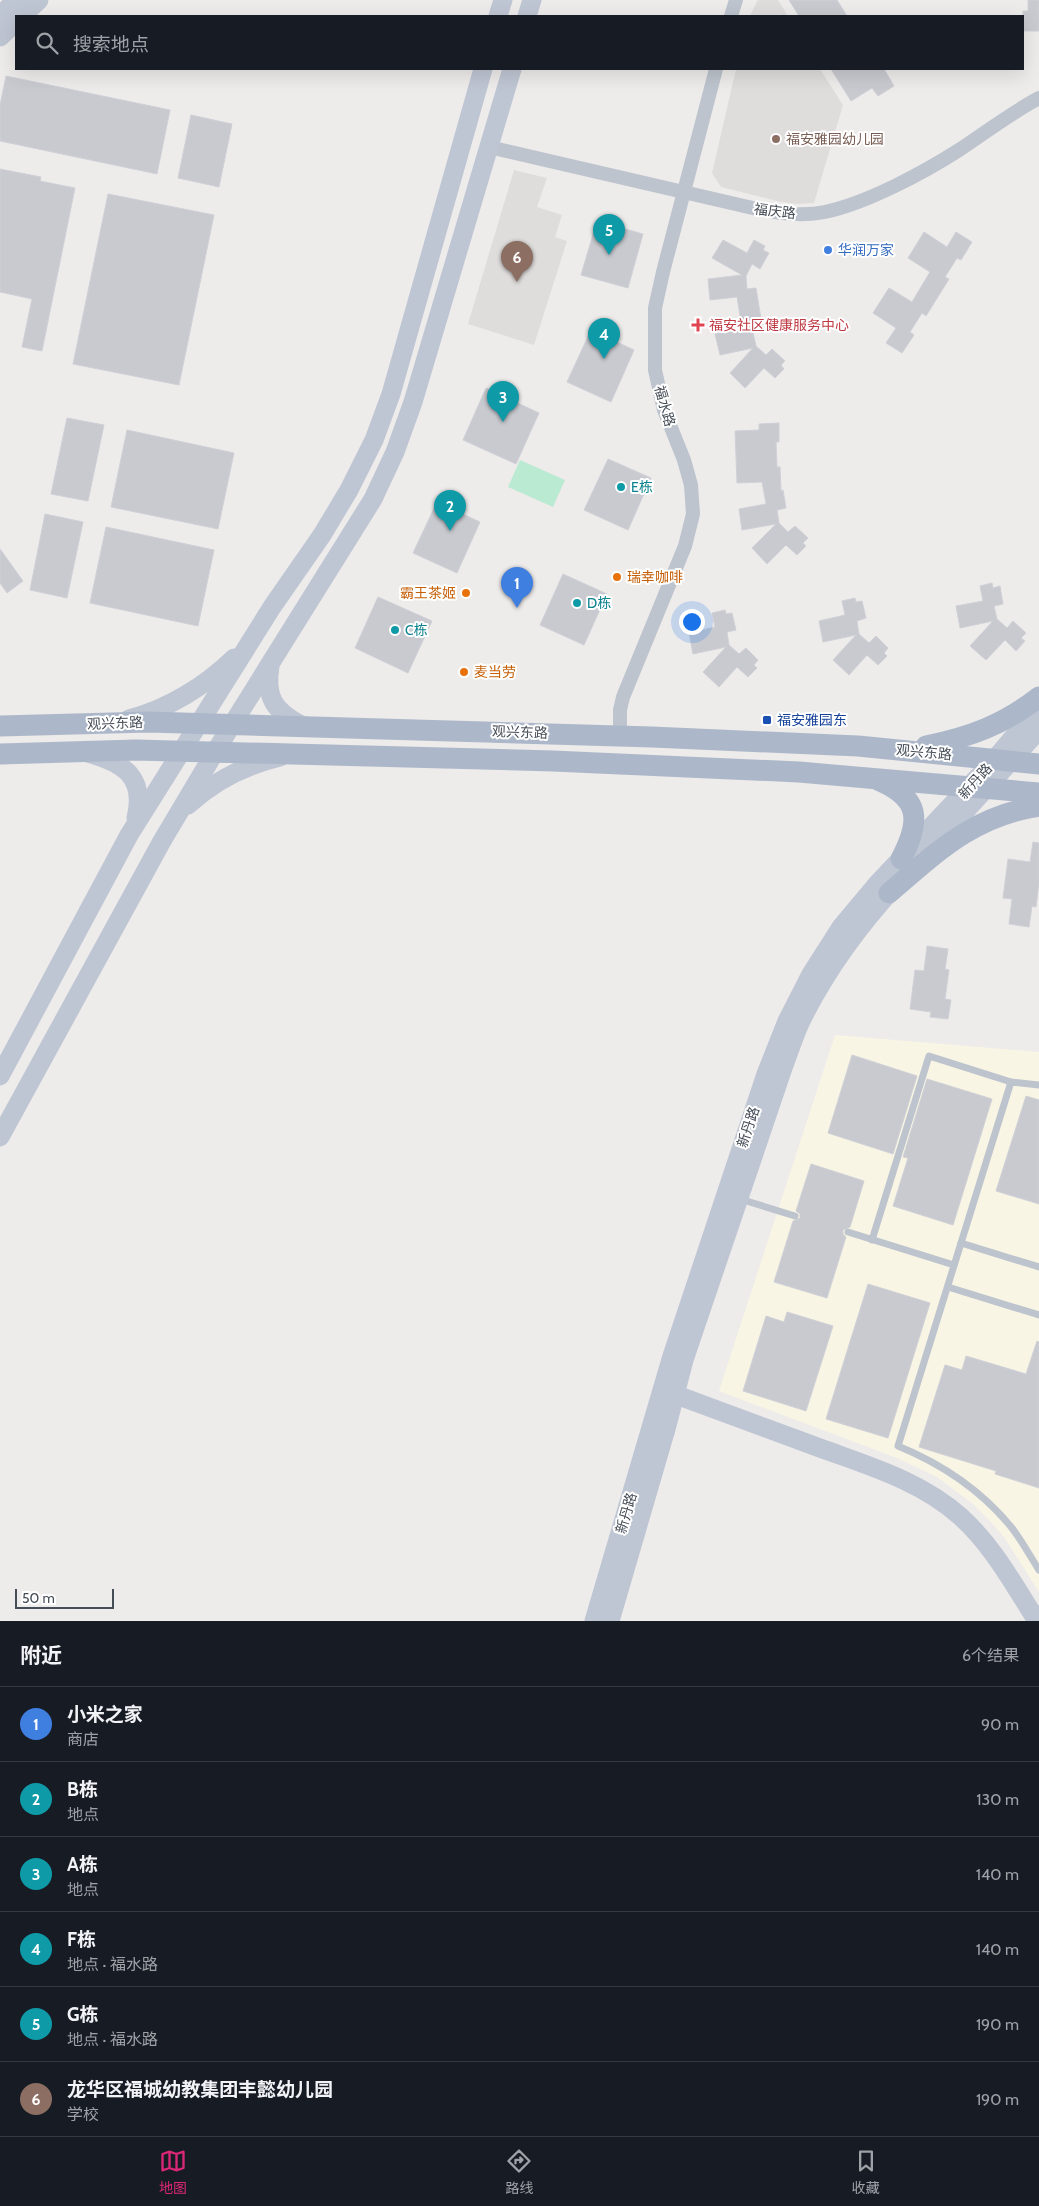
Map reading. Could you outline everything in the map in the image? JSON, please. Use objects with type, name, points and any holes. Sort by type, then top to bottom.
[{"type":"main road","points":[[902,750],[948,742],[984,731],[1016,713],[1039,697]]},
{"type":"main road","name":"观兴东路","points":[[0,726],[118,722],[300,725],[620,736],[839,745],[1039,764]]},
{"type":"main road","name":"观兴东路","points":[[0,754],[181,751],[727,768],[871,777],[1039,793]]},
{"type":"main road","points":[[871,777],[899,792],[914,809],[916,816],[913,832],[902,859]]},
{"type":"main road","points":[[889,893],[942,849],[971,829],[998,816],[1039,806]]},
{"type":"street","points":[[0,16],[16,0]]},
{"type":"street","points":[[23,15],[39,0]]},
{"type":"street","points":[[498,15],[503,0]]},
{"type":"street","points":[[527,15],[532,0]]},
{"type":"street","points":[[731,15],[736,0]]},
{"type":"street","points":[[0,37],[15,23]]},
{"type":"street","points":[[0,1076],[129,835],[253,637],[322,535],[349,490],[374,440],[391,394],[483,70]]},
{"type":"street","points":[[0,1137],[178,814],[373,499],[396,452],[413,402],[512,70]]},
{"type":"street","name":"福水路","points":[[620,736],[620,710],[623,697],[685,546],[692,514],[691,485],[684,460],[664,410],[655,370],[655,308],[662,272],[716,70]]},
{"type":"street","name":"福庆路","points":[[489,147],[757,209],[789,215],[824,212],[853,203],[897,184],[958,151],[1013,112],[1039,98]]},
{"type":"street","points":[[118,722],[151,713],[186,695],[233,660],[253,637]]},
{"type":"street","points":[[270,665],[268,683],[272,701],[284,715],[300,725]]},
{"type":"street","name":"新丹路","points":[[594,1621],[668,1392],[684,1360],[783,1068],[801,1022],[825,978],[853,937],[1003,760],[1039,707]]},
{"type":"street","name":"新丹路","points":[[1003,760],[1039,730]]},
{"type":"street","points":[[84,752],[118,764],[134,779],[139,805],[129,835]]},
{"type":"street","points":[[178,814],[206,791],[237,771],[267,760],[296,754]]},
{"type":"street","name":"新丹路","points":[[610,1621],[703,1260],[766,1074],[786,1021],[811,974],[841,927],[902,859],[979,787]]},
{"type":"street","points":[[668,1392],[891,1474],[928,1492],[961,1517],[976,1532],[989,1548],[1037,1621]]},
{"type":"lane","points":[[872,1240],[929,1056],[1011,1082],[1039,1085]]},
{"type":"lane","points":[[1011,1082],[898,1446],[922,1456],[963,1480],[998,1512],[1013,1530],[1039,1570]]},
{"type":"lane","points":[[738,1198],[795,1216]]},
{"type":"lane","points":[[848,1232],[954,1265]]},
{"type":"lane","points":[[961,1243],[1039,1267]]},
{"type":"lane","points":[[948,1287],[1039,1316]]},
{"type":"shaded area","points":[[778,0],[787,15],[750,15],[757,1]]},
{"type":"shaded area","name":"福安雅园幼儿园","points":[[736,70],[821,70],[843,105],[814,203],[797,204],[777,201],[721,187],[712,173]]},
{"type":"shaded area","points":[[514,170],[547,178],[537,207],[562,215],[555,237],[567,241],[534,345],[468,324]]},
{"type":"shaded area","points":[[835,1035],[1039,1052],[1039,1592],[1004,1537],[989,1520],[973,1504],[937,1477],[897,1458],[719,1391]]},
{"type":"green space","points":[[520,460],[565,480],[553,507],[508,487]]},
{"type":"building","points":[[789,0],[837,0],[846,15],[798,15]]},
{"type":"building","points":[[1028,0],[1039,0],[1039,31],[1024,31],[1023,11],[1028,11]]},
{"type":"building","points":[[832,70],[885,70],[894,86],[878,96],[872,88],[851,101]]},
{"type":"building","points":[[6,76],[170,110],[157,174],[0,141],[0,105]]},
{"type":"building","points":[[191,115],[232,124],[219,187],[178,178]]},
{"type":"building","points":[[0,169],[41,177],[40,181],[75,188],[42,351],[22,347],[32,299],[0,292]]},
{"type":"building","points":[[108,194],[214,215],[179,385],[73,364]]},
{"type":"building","points":[[597,221],[643,234],[628,288],[581,275]]},
{"type":"building","points":[[924,232],[947,247],[956,232],[972,242],[961,260],[957,258],[945,277],[949,279],[926,316],[922,313],[910,332],[914,335],[902,353],[886,343],[896,328],[873,313],[889,288],[912,302],[930,272],[908,258]]},
{"type":"building","points":[[723,240],[747,253],[754,240],[765,246],[763,250],[769,253],[760,269],[752,264],[746,276],[747,289],[756,288],[763,331],[753,333],[756,346],[766,355],[772,349],[785,361],[781,365],[784,369],[775,378],[764,368],[745,388],[730,373],[753,348],[720,355],[715,334],[742,328],[737,297],[710,300],[708,279],[742,275],[712,258]]},
{"type":"building","points":[[591,330],[634,350],[611,402],[567,382]]},
{"type":"building","points":[[486,388],[539,413],[516,464],[463,440]]},
{"type":"building","points":[[67,418],[104,425],[88,501],[51,494]]},
{"type":"building","points":[[779,423],[779,442],[776,442],[777,467],[780,467],[781,491],[783,490],[786,508],[777,510],[779,523],[788,532],[795,526],[808,538],[803,543],[806,546],[797,555],[786,545],[767,564],[752,548],[776,524],[742,530],[739,509],[766,504],[762,482],[737,483],[735,431],[759,430],[759,424]]},
{"type":"building","points":[[127,430],[234,453],[218,529],[111,507]]},
{"type":"building","name":"E栋","points":[[608,459],[651,478],[628,530],[584,510]]},
{"type":"building","points":[[437,502],[480,522],[457,573],[413,553]]},
{"type":"building","points":[[45,514],[83,522],[67,598],[30,590]]},
{"type":"building","points":[[106,527],[214,550],[198,626],[90,603]]},
{"type":"building","points":[[0,549],[23,581],[7,593],[0,583]]},
{"type":"building","name":"D栋","points":[[563,574],[607,594],[584,645],[540,625]]},
{"type":"building","points":[[992,583],[993,588],[1000,586],[1003,604],[994,606],[997,619],[1007,628],[1013,621],[1026,633],[1021,638],[1025,641],[1016,651],[1005,640],[986,660],[970,646],[993,621],[960,628],[956,606],[983,601],[980,586]]},
{"type":"building","name":"C栋","points":[[378,597],[432,621],[408,673],[355,648]]},
{"type":"building","points":[[855,598],[856,602],[862,601],[866,618],[857,621],[859,634],[869,643],[876,636],[888,648],[884,653],[887,656],[878,665],[867,655],[849,675],[833,660],[856,635],[823,642],[819,621],[845,615],[842,601]]},
{"type":"building","points":[[725,610],[726,614],[732,613],[736,630],[727,632],[729,645],[739,654],[746,648],[758,660],[754,665],[757,668],[748,677],[737,667],[719,687],[703,672],[726,647],[693,654],[689,633],[715,627],[712,613]]},
{"type":"building","points":[[1033,842],[1039,843],[1039,883],[1036,907],[1032,906],[1029,927],[1009,924],[1012,899],[1003,898],[1008,859],[1030,862]]},
{"type":"building","points":[[927,946],[948,949],[945,969],[949,970],[945,999],[951,1000],[948,1019],[930,1017],[931,1012],[910,1009],[915,970],[924,971]]},
{"type":"building","points":[[852,1055],[917,1076],[893,1154],[828,1133]]},
{"type":"building","points":[[927,1079],[992,1099],[953,1225],[893,1206],[908,1158],[903,1157]]},
{"type":"building","points":[[1026,1096],[1039,1100],[1039,1204],[996,1191]]},
{"type":"building","points":[[811,1164],[864,1181],[850,1227],[843,1230],[843,1234],[846,1237],[827,1298],[774,1282],[793,1221],[800,1218],[800,1214],[796,1211]]},
{"type":"building","points":[[868,1284],[930,1303],[888,1438],[826,1419]]},
{"type":"building","points":[[787,1312],[833,1326],[806,1411],[743,1391],[766,1316],[784,1322]]},
{"type":"building","points":[[1037,1341],[1039,1342],[1039,1488],[995,1474],[996,1471],[919,1447],[945,1365],[962,1370],[966,1356],[1026,1374]]},
{"type":"place","name":"福安雅园幼儿园","points":[[776,139]]},
{"type":"place","name":"华润万家","points":[[828,250]]},
{"type":"place","name":"G栋","points":[[609,255]]},
{"type":"place","name":"龙华区福城幼教集团丰懿幼儿园","points":[[517,282]]},
{"type":"place","name":"福安社区健康服务中心","points":[[698,325]]},
{"type":"place","name":"F栋","points":[[604,359]]},
{"type":"place","name":"A栋","points":[[503,422]]},
{"type":"place","name":"E栋","points":[[621,487]]},
{"type":"place","name":"B栋","points":[[450,531]]},
{"type":"place","name":"瑞幸咖啡","points":[[617,577]]},
{"type":"place","name":"霸王茶姬","points":[[466,593]]},
{"type":"place","name":"D栋","points":[[577,603]]},
{"type":"place","name":"小米之家","points":[[517,608]]},
{"type":"place","name":"C栋","points":[[395,630]]},
{"type":"place","name":"麦当劳","points":[[464,672]]},
{"type":"place","name":"福安雅园东","points":[[767,720]]}]
